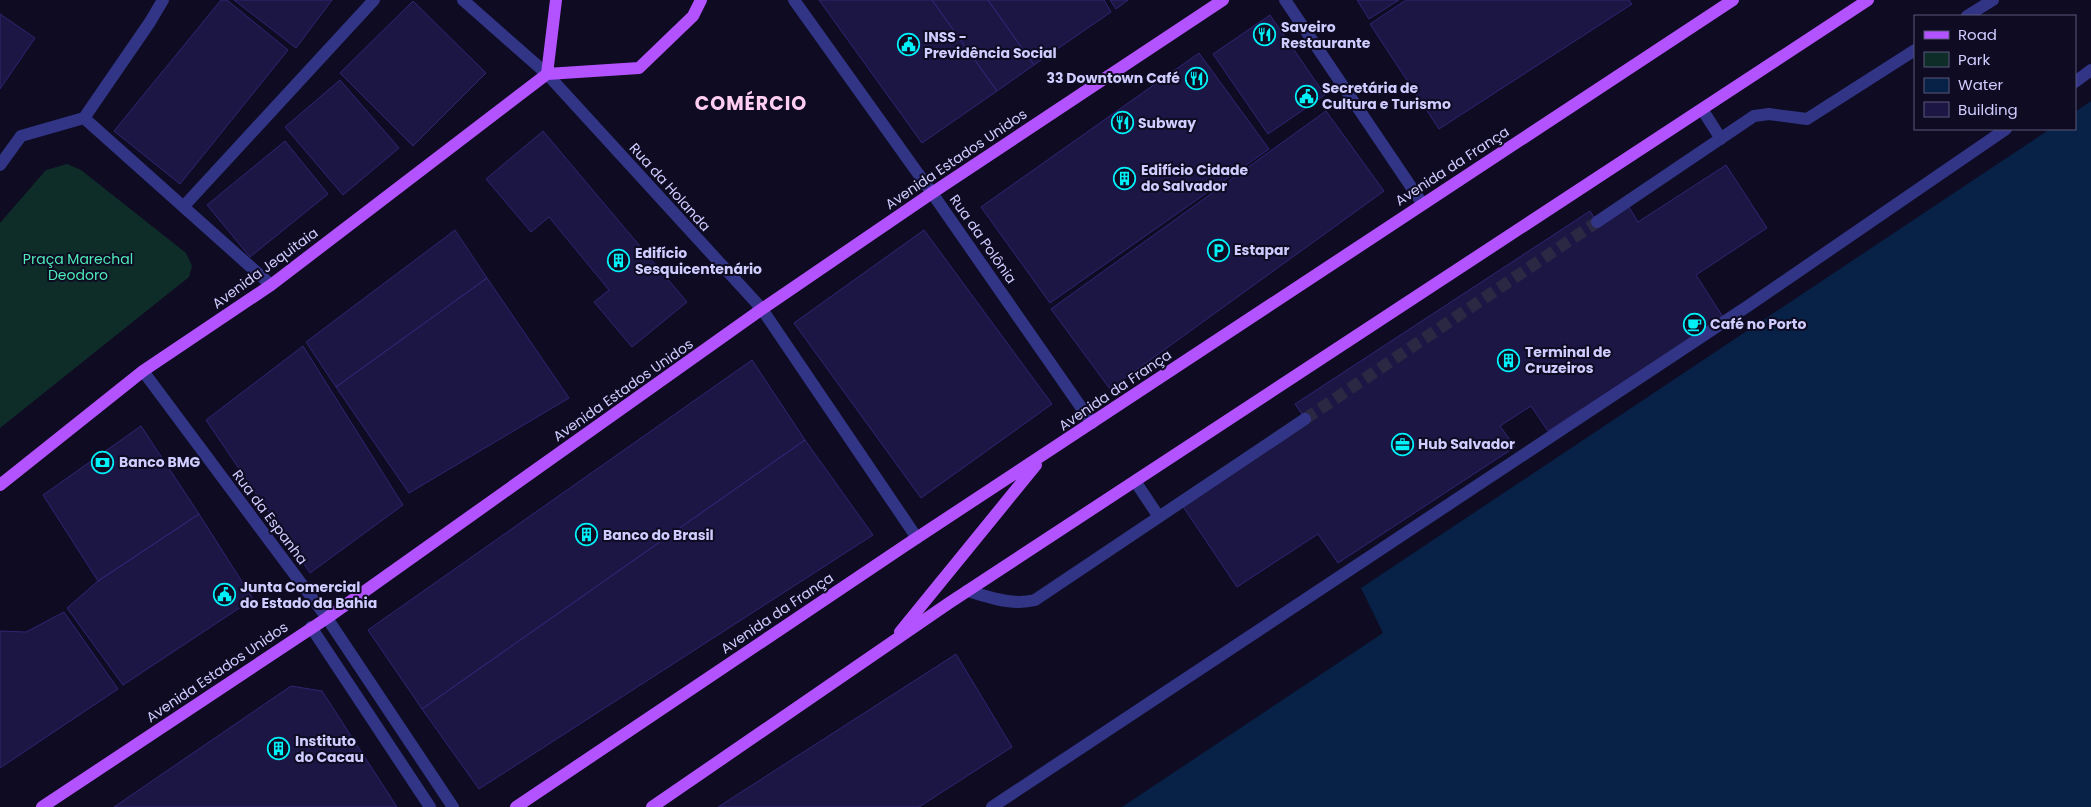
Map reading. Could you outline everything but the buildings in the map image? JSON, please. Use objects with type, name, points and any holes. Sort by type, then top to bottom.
[{"type":"main road","points":[[556,0],[547,74],[639,68],[693,16],[701,0]]},
{"type":"main road","name":"Avenida Estados Unidos","points":[[42,807],[327,618],[762,309],[932,193],[1223,0]]},
{"type":"main road","name":"Avenida da França","points":[[516,807],[1422,203],[1733,0]]},
{"type":"main road","points":[[652,807],[967,591],[1868,0]]},
{"type":"main road","name":"Avenida Jequitaia","points":[[0,485],[142,372],[271,285],[547,74]]},
{"type":"main road","points":[[889,645],[1044,456]]},
{"type":"street","points":[[0,165],[21,136],[84,118],[163,0]]},
{"type":"street","points":[[184,206],[374,0]]},
{"type":"street","name":"Rua da Holanda","points":[[463,0],[547,74],[762,309],[917,538]]},
{"type":"street","name":"Rua da Polônia","points":[[794,0],[932,193],[1092,423]]},
{"type":"street","points":[[1285,0],[1422,203]]},
{"type":"street","points":[[1969,15],[1993,0]]},
{"type":"street","points":[[1597,222],[1754,116],[1769,114],[1807,119],[1914,51]]},
{"type":"street","points":[[2076,81],[2091,70]]},
{"type":"street","points":[[1702,109],[1721,139]]},
{"type":"street","points":[[84,118],[271,285]]},
{"type":"street","points":[[992,807],[1731,317],[2005,130]]},
{"type":"street","name":"Rua da Espanha","points":[[142,372],[327,618],[453,807]]},
{"type":"street","points":[[967,591],[1022,603],[1036,600],[1305,419]]},
{"type":"street","points":[[1135,481],[1159,517]]},
{"type":"street","points":[[311,627],[430,807]]},
{"type":"green space","name":"Praça Marechal Deodoro","points":[[67,164],[81,170],[186,253],[192,266],[189,277],[0,428],[0,223],[46,170]]},
{"type":"water","points":[[2091,101],[2091,807],[1122,807],[1383,633],[1361,588],[2048,130],[2076,130],[2076,111]]},
{"type":"tunnel","points":[[1305,419],[1597,222]]},
{"type":"place","name":"Saveiro Restaurante","points":[[1265,35]]},
{"type":"place","name":"INSS - Previdência Social","points":[[908,45]]},
{"type":"place","name":"33 Downtown Café","points":[[1196,78]]},
{"type":"place","name":"Secretária de Cultura e Turismo","points":[[1306,96]]},
{"type":"place","name":"Subway","points":[[1122,123]]},
{"type":"place","name":"Edifício Cidade do Salvador","points":[[1125,178]]},
{"type":"place","name":"Estapar","points":[[1218,250]]},
{"type":"place","name":"Edifício Sesquicentenário","points":[[619,261]]},
{"type":"place","name":"Café no Porto","points":[[1694,324]]},
{"type":"place","name":"Terminal de Cruzeiros","points":[[1509,360]]},
{"type":"place","name":"Hub Salvador","points":[[1402,444]]},
{"type":"place","name":"Banco BMG","points":[[103,462]]},
{"type":"place","name":"Banco do Brasil","points":[[587,535]]},
{"type":"place","name":"Junta Comercial do Estado da Bahia","points":[[224,595]]},
{"type":"place","name":"Instituto do Cacau","points":[[279,749]]},
{"type":"district","name":"COMÉRCIO","points":[[751,103]]}]
